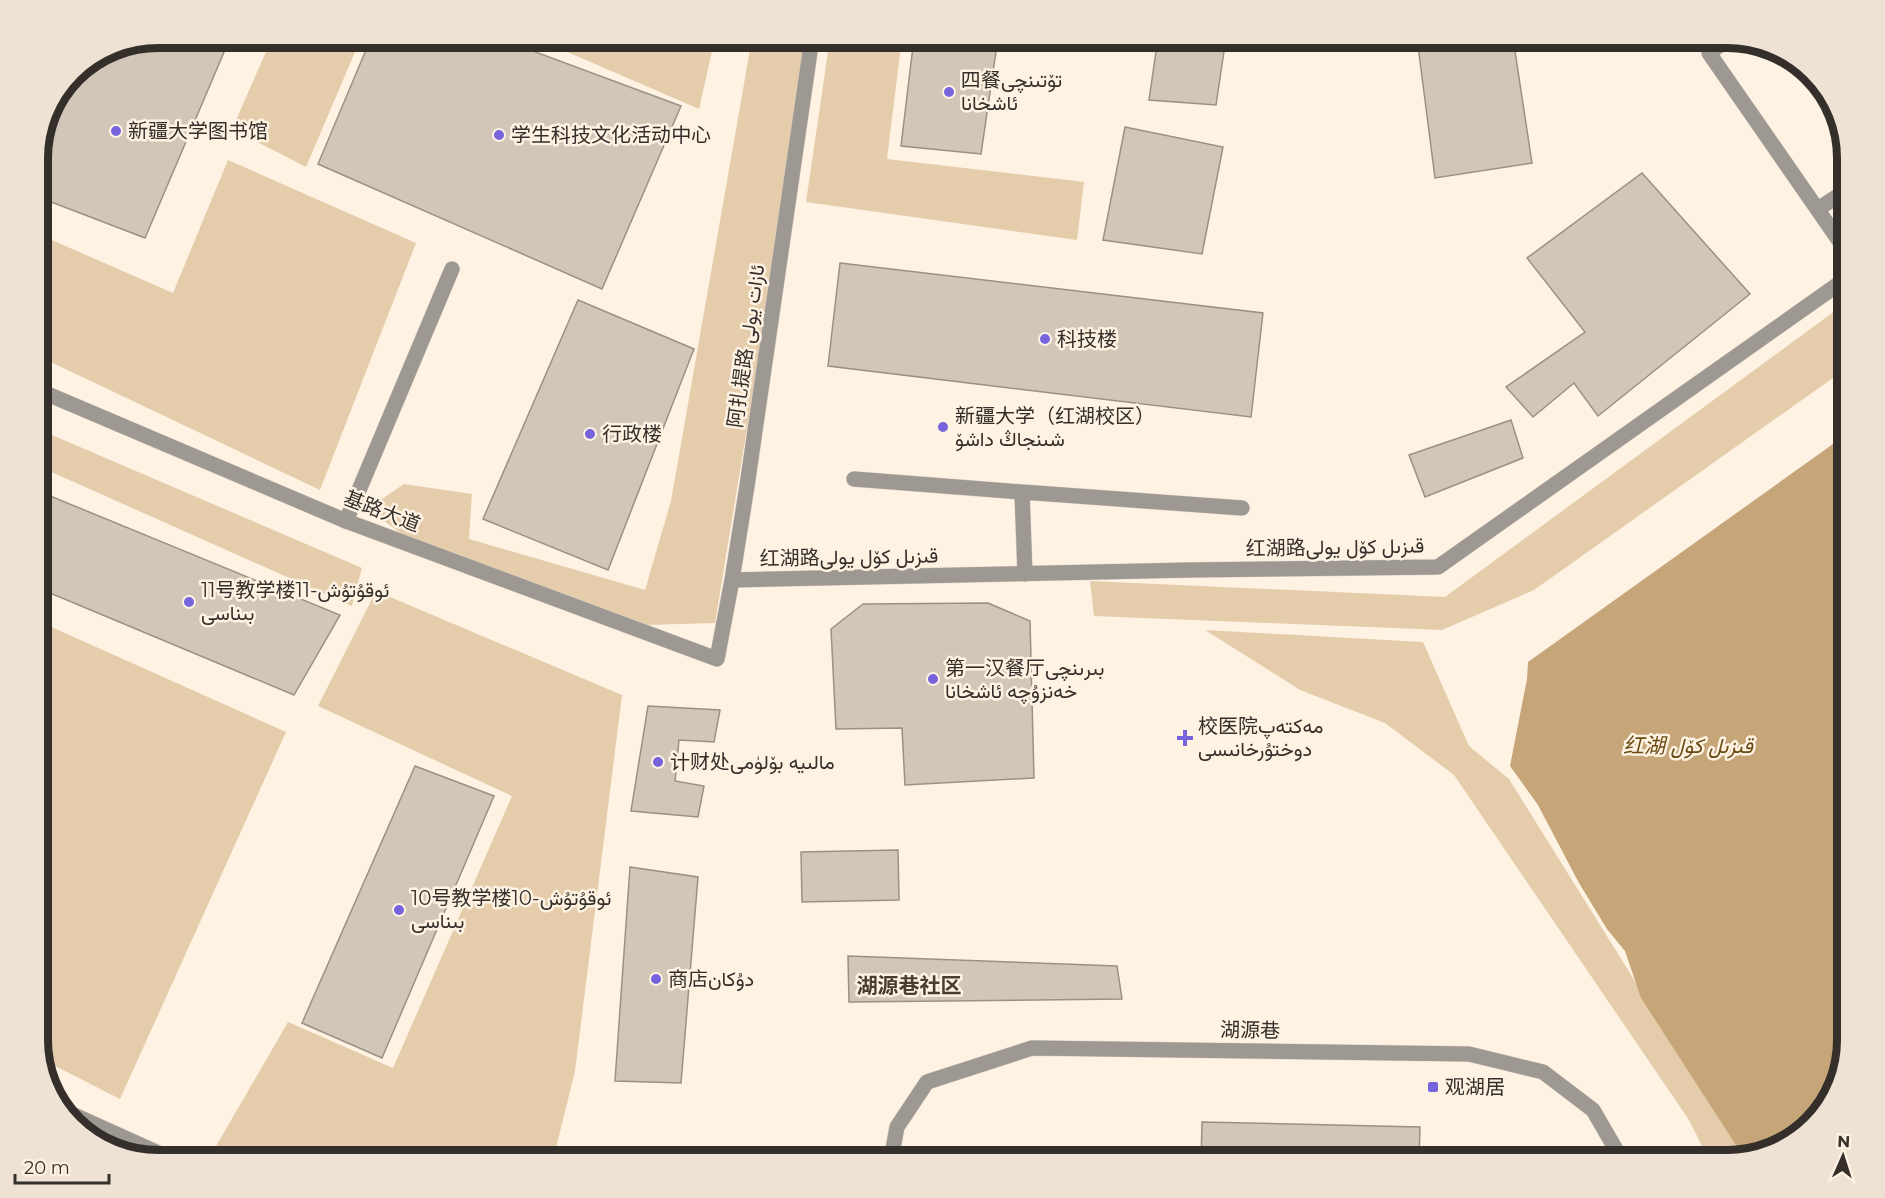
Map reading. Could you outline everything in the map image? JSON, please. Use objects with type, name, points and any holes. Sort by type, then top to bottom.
[{"type":"street","name":"阿扎提路 ئازات يولى","points":[[717,659],[732,580],[811,48]]},
{"type":"street","points":[[1716,48],[1709,53],[1837,236]]},
{"type":"street","points":[[1818,209],[1837,197]]},
{"type":"street","points":[[346,521],[452,269]]},
{"type":"street","name":"红湖路قىزىل كۆل يولى","points":[[732,580],[1438,567],[1837,286]]},
{"type":"street","name":"基路大道","points":[[48,394],[346,521],[717,659]]},
{"type":"street","points":[[854,479],[1242,508]]},
{"type":"street","points":[[1022,492],[1025,574]]},
{"type":"street","name":"湖源巷","points":[[893,1150],[897,1127],[927,1082],[1032,1048],[1469,1054],[1543,1072],[1593,1110],[1616,1150]]},
{"type":"street","points":[[80,1118],[149,1149]]},
{"type":"shaded area","points":[[268,48],[357,48],[306,167],[232,129]]},
{"type":"shaded area","points":[[558,48],[713,48],[699,109]]},
{"type":"shaded area","points":[[750,48],[809,48],[715,623],[647,625],[405,536],[367,509],[404,484],[472,494],[469,539],[645,590],[671,501]]},
{"type":"shaded area","points":[[829,48],[901,48],[887,159],[1084,182],[1077,240],[806,202]]},
{"type":"shaded area","points":[[228,160],[416,243],[320,490],[48,361],[48,238],[173,293]]},
{"type":"shaded area","points":[[1837,309],[1837,375],[1534,590],[1442,630],[1094,616],[1090,581],[1445,597]]},
{"type":"shaded area","points":[[48,433],[362,568],[352,606],[48,470]]},
{"type":"shaded area","points":[[376,591],[622,695],[575,1071],[555,1150],[214,1150],[288,1022],[393,1068],[512,796],[318,706]]},
{"type":"shaded area","points":[[48,625],[286,732],[120,1099],[51,1064],[50,1061],[48,1047]]},
{"type":"shaded area","points":[[1205,630],[1423,642],[1469,746],[1509,779],[1740,1149],[1704,1150],[1689,1120],[1454,775],[1385,723],[1300,690]]},
{"type":"water","name":"红湖 قىزىل كۆل","points":[[1837,441],[1836,1054],[1826,1089],[1818,1101],[1799,1123],[1776,1139],[1739,1149],[1641,998],[1625,951],[1607,929],[1579,883],[1538,805],[1510,766],[1527,679],[1528,662]]},
{"type":"building","name":"新疆大学图书馆","points":[[226,48],[145,238],[48,201],[48,151],[56,116],[80,80],[116,56],[144,49]]},
{"type":"building","name":"学生科技文化活动中心","points":[[367,48],[525,48],[681,106],[602,289],[318,164]]},
{"type":"building","name":"四餐تۆتىنچى ئاشخانا","points":[[913,48],[997,48],[981,154],[901,146]]},
{"type":"building","points":[[1157,48],[1225,48],[1216,105],[1149,100]]},
{"type":"building","points":[[1418,48],[1515,48],[1532,163],[1435,178]]},
{"type":"building","points":[[1125,127],[1223,147],[1202,254],[1103,240]]},
{"type":"building","points":[[1642,173],[1750,294],[1598,416],[1574,383],[1533,417],[1506,387],[1585,332],[1527,258]]},
{"type":"building","name":"科技楼","points":[[840,263],[1263,313],[1251,417],[828,366]]},
{"type":"building","name":"行政楼","points":[[578,300],[694,349],[608,570],[483,519]]},
{"type":"building","points":[[1511,420],[1523,458],[1425,497],[1409,455]]},
{"type":"building","name":"11号教学楼11-ئوقۇتۇش بىناسى","points":[[48,495],[340,615],[294,695],[48,592]]},
{"type":"building","name":"第一汉餐厅بىرىنچى خەنزۇچە ئاشخانا","points":[[988,603],[1030,621],[1034,778],[905,785],[902,728],[836,729],[831,629],[863,604]]},
{"type":"building","name":"计财处مالىيە بۆلۈمى","points":[[648,706],[720,710],[714,742],[679,740],[675,781],[704,786],[698,817],[631,811]]},
{"type":"building","name":"10号教学楼10-ئوقۇتۇش بىناسى","points":[[415,766],[494,796],[382,1058],[302,1023]]},
{"type":"building","points":[[898,850],[899,900],[802,902],[801,852]]},
{"type":"building","name":"商店دۇكان","points":[[630,867],[698,877],[681,1083],[615,1081]]},
{"type":"building","points":[[848,956],[1117,966],[1122,999],[849,1002]]},
{"type":"building","points":[[1202,1122],[1420,1127],[1419,1150],[1201,1150]]},
{"type":"place","name":"四餐تۆتىنچى ئاشخانا","points":[[949,92]]},
{"type":"place","name":"新疆大学图书馆","points":[[116,131]]},
{"type":"place","name":"学生科技文化活动中心","points":[[499,135]]},
{"type":"place","name":"科技楼","points":[[1045,339]]},
{"type":"place","name":"新疆大学（红湖校区） شىنجاڭ داشۆ","points":[[943,427]]},
{"type":"place","name":"行政楼","points":[[590,434]]},
{"type":"place","name":"11号教学楼11-ئوقۇتۇش بىناسى","points":[[189,602]]},
{"type":"place","name":"第一汉餐厅بىرىنچى خەنزۇچە ئاشخانا","points":[[933,679]]},
{"type":"place","name":"校医院مەكتەپ دوختۇرخانىسى","points":[[1185,738]]},
{"type":"place","name":"计财处مالىيە بۆلۈمى","points":[[658,762]]},
{"type":"place","name":"10号教学楼10-ئوقۇتۇش بىناسى","points":[[399,910]]},
{"type":"place","name":"商店دۇكان","points":[[656,979]]},
{"type":"place","name":"观湖居","points":[[1433,1087]]},
{"type":"district","name":"湖源巷社区","points":[[909,985]]}]
